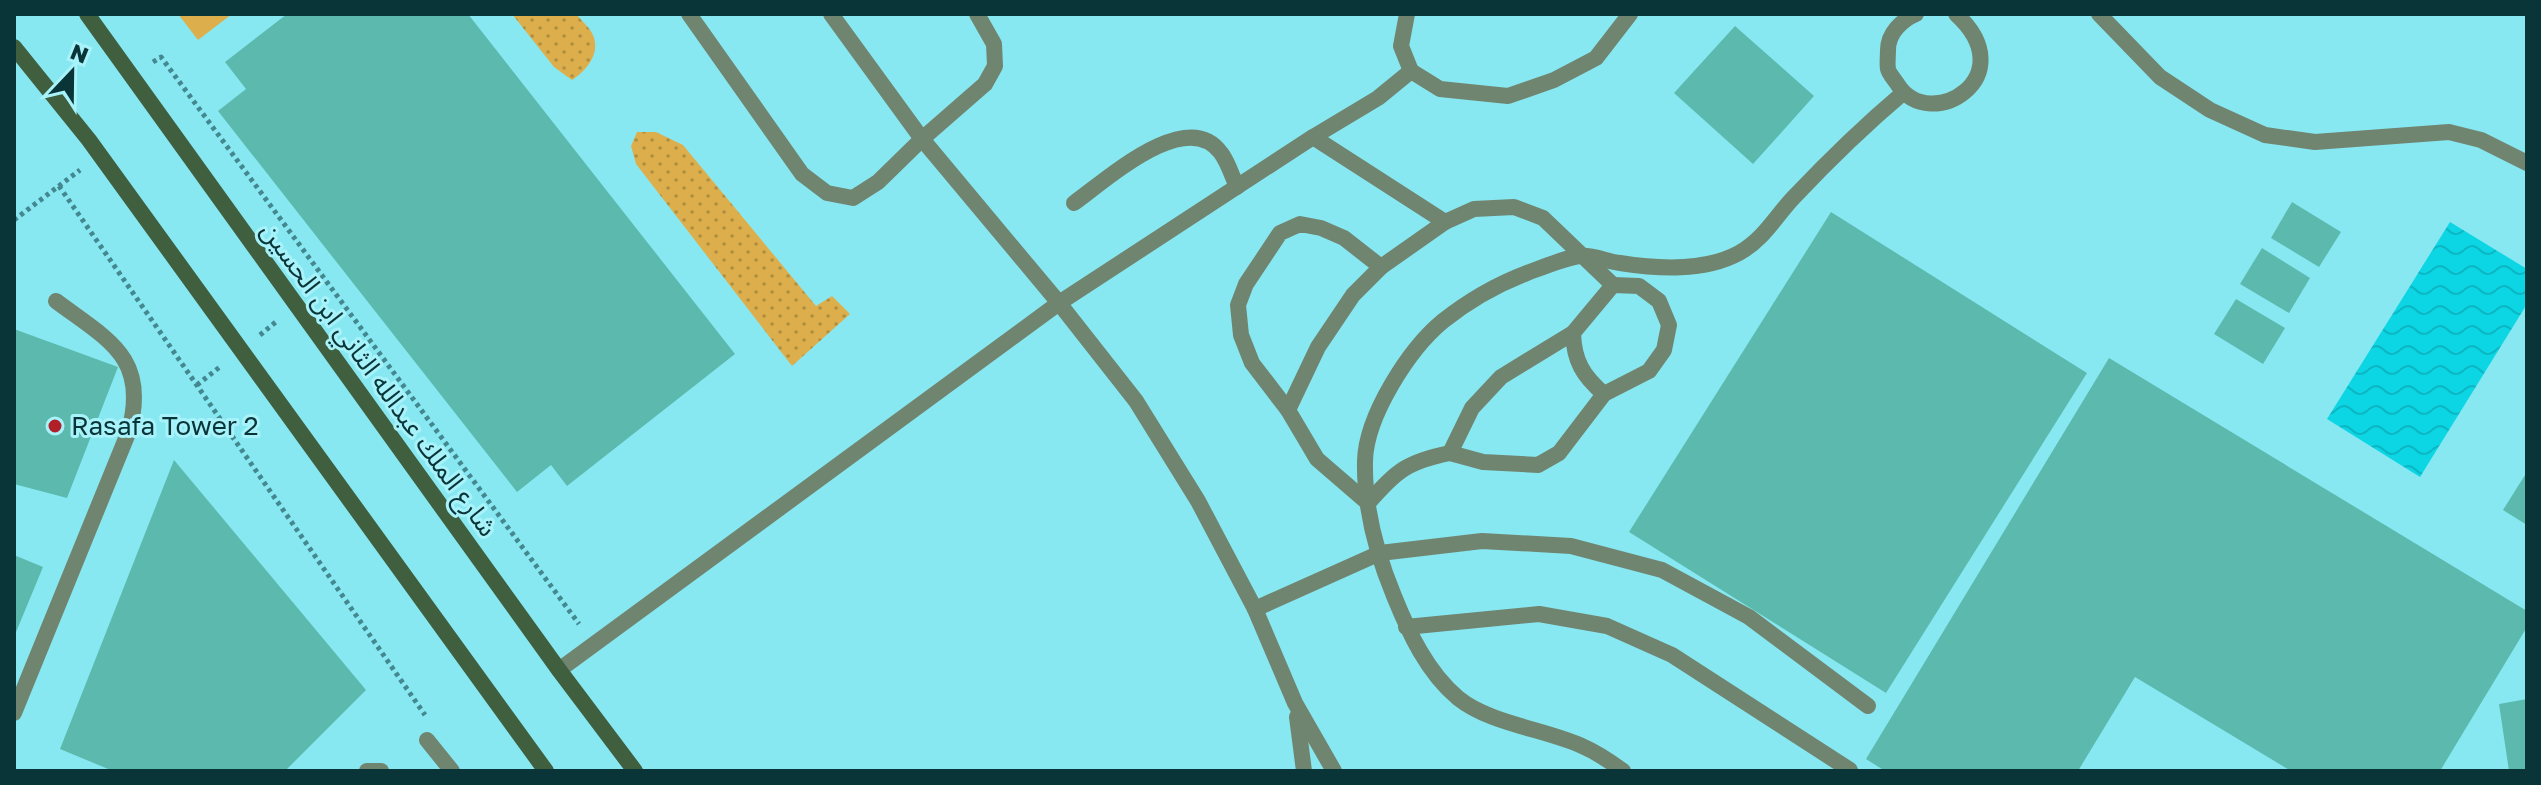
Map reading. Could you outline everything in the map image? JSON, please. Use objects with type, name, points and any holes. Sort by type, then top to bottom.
[{"type":"main road","name":"شارع الملك عبدالله الثاني ابن الحسين","points":[[87,14],[635,771]]},
{"type":"main road","points":[[14,47],[100,156],[546,771]]},
{"type":"lane","points":[[689,14],[802,174],[827,193],[853,198],[878,182],[985,84],[995,66],[994,44],[977,14]]},
{"type":"lane","points":[[831,14],[922,139],[1136,401],[1198,501],[1255,609],[1295,703],[1334,771]]},
{"type":"lane","points":[[1407,14],[1401,46],[1411,71],[1440,89],[1508,96],[1554,80],[1596,58],[1630,14]]},
{"type":"lane","points":[[1916,14],[1903,19],[1888,42],[1888,70],[1903,93],[1923,103],[1947,103],[1966,91],[1979,73],[1981,50],[1973,29],[1956,14]]},
{"type":"lane","points":[[2099,14],[2160,77],[2210,110],[2265,135],[2315,142],[2449,132],[2481,140],[2527,163]]},
{"type":"lane","points":[[559,670],[1059,303],[1378,98],[1411,71]]},
{"type":"lane","points":[[1623,771],[1582,746],[1501,720],[1459,699],[1428,665],[1406,627],[1386,577],[1368,503],[1365,458],[1377,414],[1405,362],[1442,322],[1479,297],[1525,273],[1581,255],[1622,264],[1667,267],[1703,266],[1738,254],[1762,237],[1789,202],[1857,131],[1903,93]]},
{"type":"lane","points":[[1074,203],[1150,149],[1171,139],[1191,137],[1209,142],[1221,152],[1237,187]]},
{"type":"lane","points":[[1313,137],[1445,222]]},
{"type":"lane","points":[[1288,410],[1318,347],[1353,295],[1381,267],[1445,222],[1474,209],[1514,207],[1543,218],[1613,285],[1639,286],[1659,301],[1669,325],[1664,350],[1649,371],[1604,394],[1559,453],[1538,465],[1483,462],[1450,453],[1419,459],[1395,473],[1368,503]]},
{"type":"lane","points":[[1368,503],[1317,459],[1288,410],[1252,363],[1241,335],[1238,305],[1246,284],[1280,233],[1300,224],[1321,228],[1344,238],[1381,267]]},
{"type":"lane","points":[[1450,453],[1472,408],[1501,377],[1573,333],[1613,285]]},
{"type":"lane","points":[[14,713],[129,431],[136,405],[133,377],[120,352],[56,301]]},
{"type":"lane","points":[[1573,333],[1577,363],[1584,376],[1604,394]]},
{"type":"lane","points":[[1255,609],[1380,553],[1482,541],[1571,546],[1662,570],[1749,617],[1868,706]]},
{"type":"lane","points":[[1406,627],[1539,614],[1607,626],[1672,655],[1850,770]]},
{"type":"lane","points":[[1295,703],[1304,771]]},
{"type":"lane","points":[[427,740],[452,771]]},
{"type":"lane","points":[[367,771],[381,771]]},
{"type":"path","points":[[132,76],[161,57],[594,645]]},
{"type":"path","points":[[14,220],[100,156]]},
{"type":"path","points":[[59,186],[437,733],[427,740]]},
{"type":"green space","points":[[178,14],[232,14],[198,40]]},
{"type":"green space","points":[[512,14],[576,14],[593,35],[595,49],[591,61],[572,80],[554,67]]},
{"type":"green space","points":[[637,132],[656,132],[683,145],[816,306],[832,296],[850,314],[792,366],[636,164],[631,146]]},
{"type":"water","points":[[2450,222],[2527,269],[2527,304],[2420,477],[2327,419]]},
{"type":"building","points":[[287,14],[468,14],[735,354],[567,486],[551,465],[517,492],[218,111],[246,89],[225,62]]},
{"type":"building","points":[[1735,26],[1814,96],[1753,164],[1674,93]]},
{"type":"building","points":[[2292,202],[2341,232],[2319,267],[2271,238]]},
{"type":"building","points":[[1831,212],[2087,373],[1886,693],[1629,532]]},
{"type":"building","points":[[2262,248],[2310,278],[2289,313],[2240,284]]},
{"type":"building","points":[[2236,299],[2285,328],[2263,364],[2214,334]]},
{"type":"building","name":"Rasafa Tower 2","points":[[14,329],[118,367],[67,498],[14,484]]},
{"type":"building","points":[[2109,358],[2527,611],[2527,627],[2440,771],[2291,771],[2135,677],[2078,771],[1885,771],[1866,759]]},
{"type":"building","points":[[174,460],[366,690],[285,771],[113,771],[60,749]]},
{"type":"building","points":[[2527,476],[2527,525],[2503,510]]},
{"type":"building","points":[[14,555],[43,567],[14,637]]},
{"type":"building","points":[[2527,699],[2527,771],[2509,771],[2499,704]]},
{"type":"place","name":"Rasafa Tower 2","points":[[55,426]]}]
